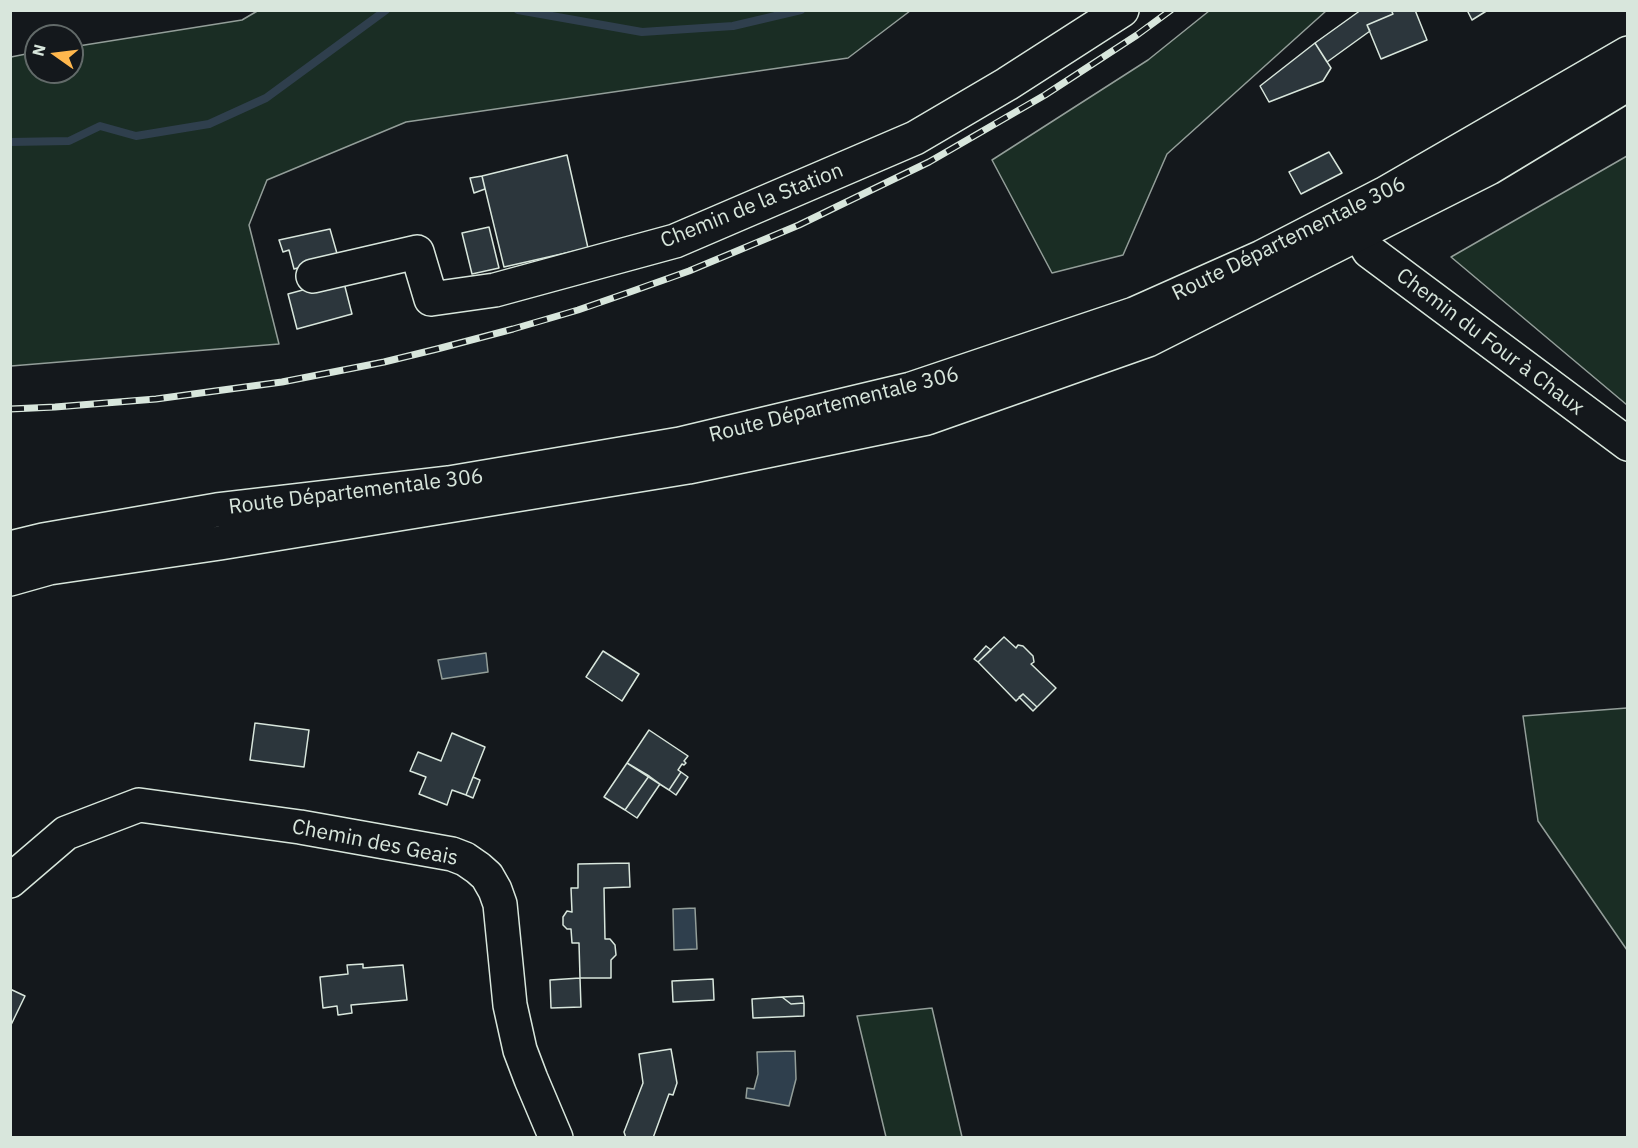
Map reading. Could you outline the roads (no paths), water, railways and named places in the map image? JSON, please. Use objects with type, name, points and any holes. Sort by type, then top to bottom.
[{"type":"main road","name":"Chemin de la Station","points":[[313,276],[417,252],[431,299],[495,290],[675,241],[915,138],[1016,78],[1122,10]]},
{"type":"main road","name":"Route Départementale 306","points":[[10,548],[43,540],[217,510],[449,483],[680,444],[911,389],[1134,314],[1262,256],[1384,194],[1628,53]]},
{"type":"main road","name":"Route Départementale 306","points":[[10,579],[49,568],[220,543],[688,467],[927,418],[1148,340],[1489,168],[1628,84]]},
{"type":"main road","name":"Chemin du Four à Chaux","points":[[1359,234],[1369,251],[1628,444]]},
{"type":"main road","name":"Chemin des Geais","points":[[10,881],[66,833],[139,805],[300,826],[452,854],[465,859],[487,876],[500,904],[510,1005],[520,1050],[556,1137]]},
{"type":"water","points":[[486,653],[488,672],[442,679],[438,660]]},
{"type":"water","points":[[695,908],[697,949],[674,950],[673,909]]},
{"type":"water","points":[[795,1051],[796,1079],[789,1106],[746,1098],[747,1088],[754,1089],[758,1074],[757,1052]]},
{"type":"waterway","points":[[10,142],[69,141],[100,126],[136,136],[209,124],[266,98],[386,10]]},
{"type":"waterway","points":[[518,10],[642,32],[733,26],[801,10]]},
{"type":"railway","points":[[10,409],[156,399],[282,382],[384,362],[578,310],[689,271],[799,225],[929,162],[1045,95],[1171,10]]}]
